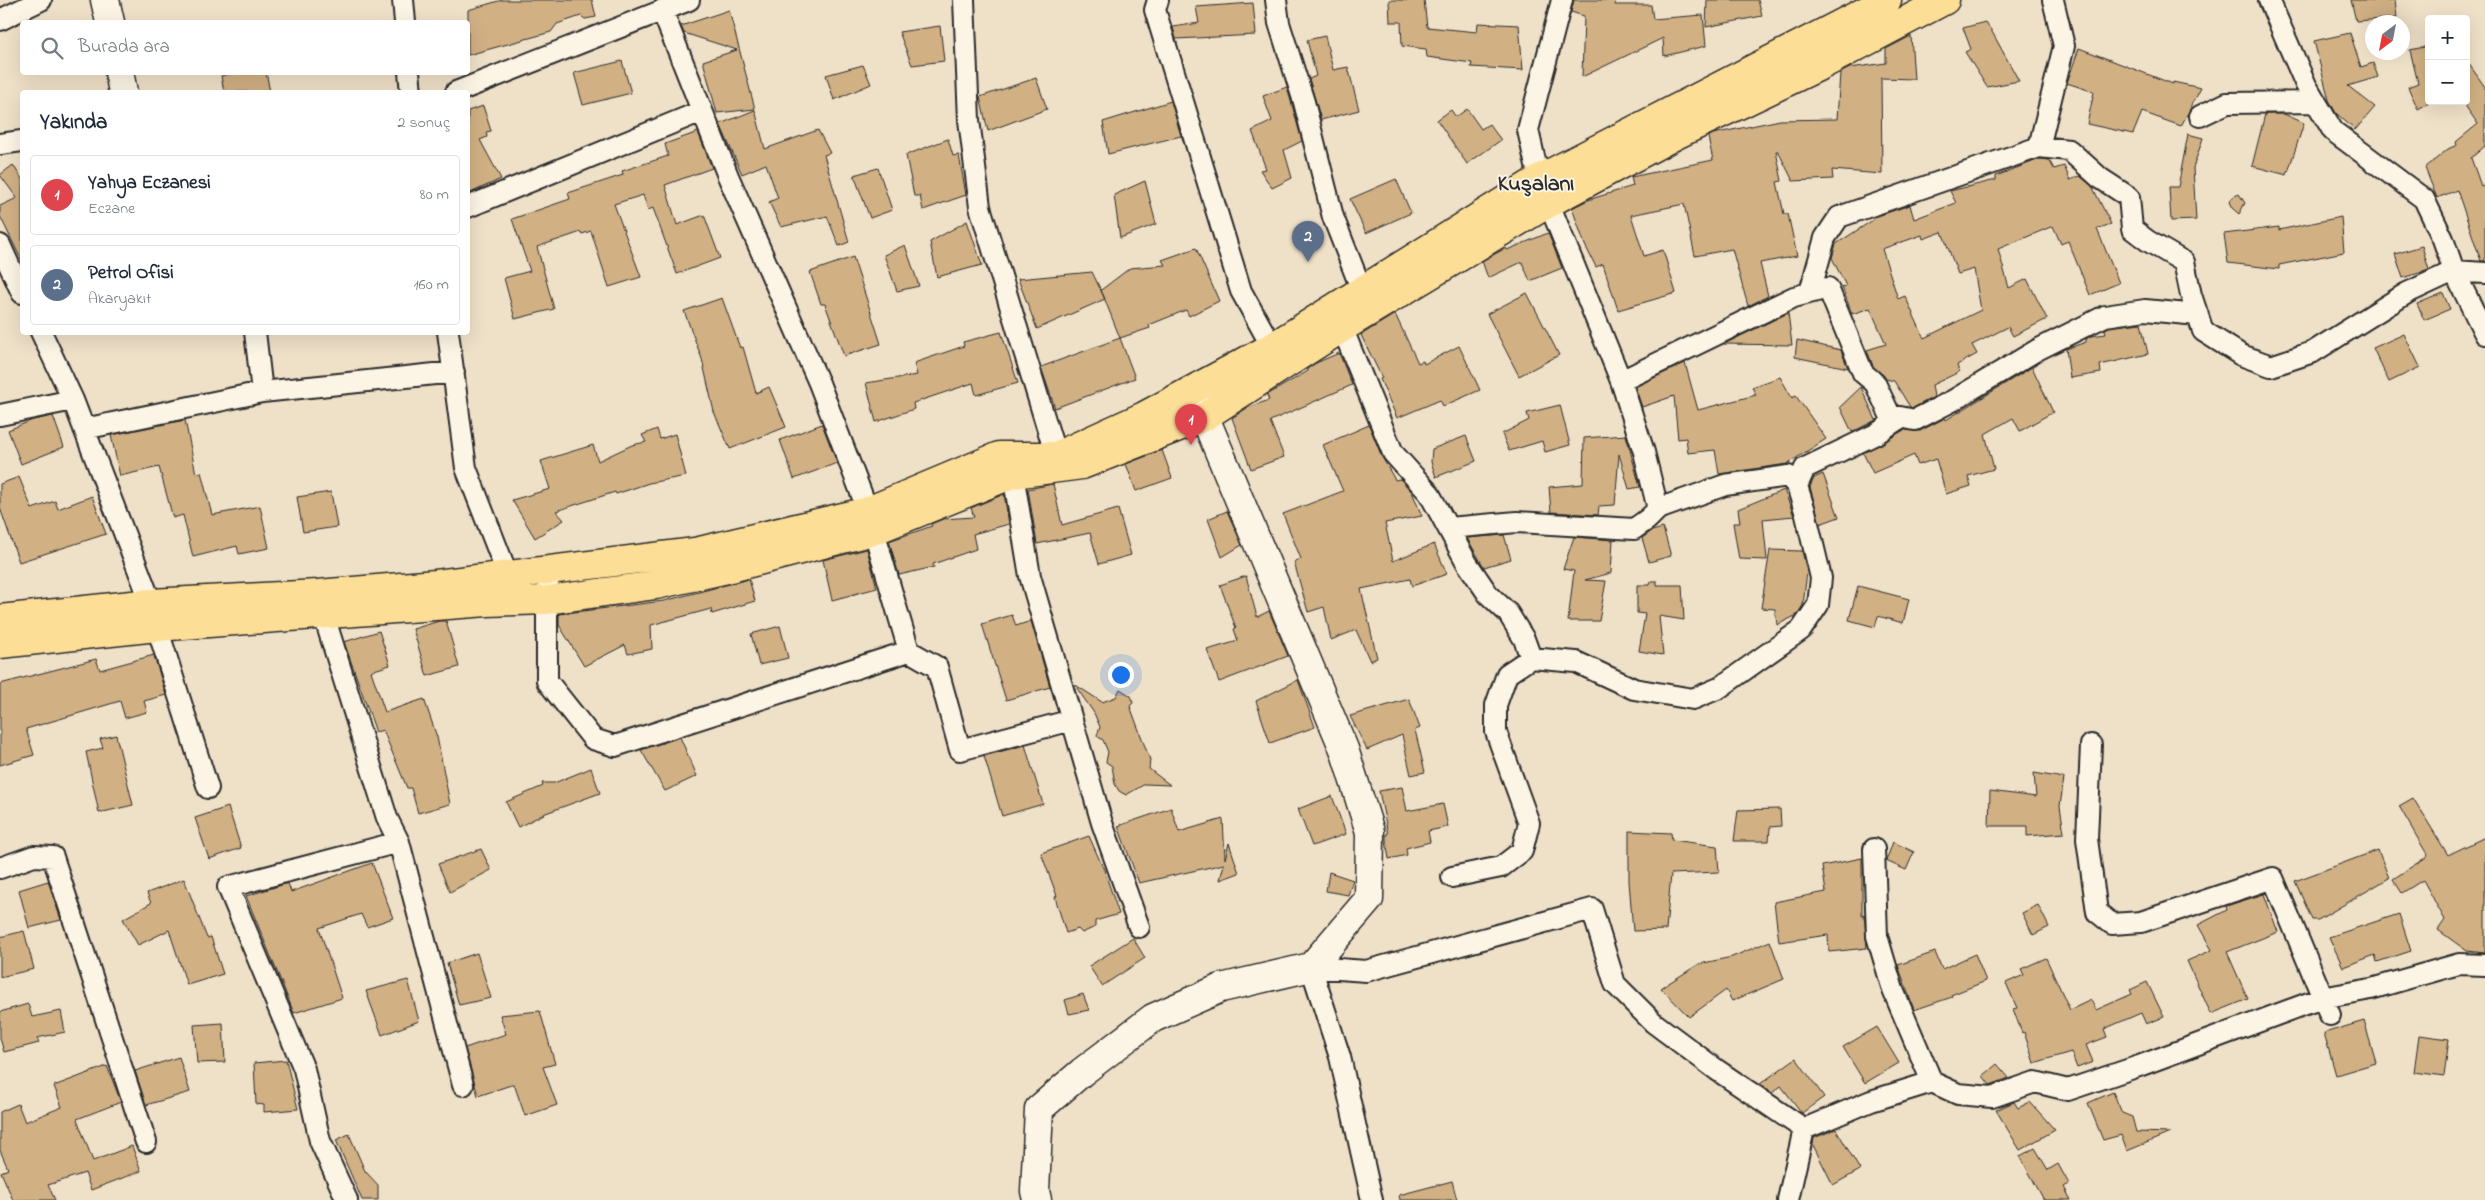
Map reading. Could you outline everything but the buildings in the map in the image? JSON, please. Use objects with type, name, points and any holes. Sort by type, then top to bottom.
[{"type":"highway","points":[[0,619],[154,615],[321,604],[546,600],[660,584],[727,569],[871,521],[1006,465],[1056,456],[1144,416],[1272,347],[1338,318],[1362,291],[1887,0]]},
{"type":"highway","points":[[1006,465],[1082,465],[1204,417],[1338,318],[1544,191],[1674,136],[1820,66],[1945,0]]},
{"type":"highway","points":[[321,604],[508,576],[695,552],[871,521]]},
{"type":"highway","points":[[0,644],[154,615]]},
{"type":"street","points":[[0,20],[41,0]]},
{"type":"street","points":[[105,0],[110,20]]},
{"type":"street","points":[[403,0],[405,20]]},
{"type":"street","points":[[461,90],[689,0]]},
{"type":"street","points":[[964,0],[969,120],[980,207],[1056,456]]},
{"type":"street","points":[[1158,0],[1155,10],[1241,291],[1272,347]]},
{"type":"street","points":[[1276,0],[1279,22],[1304,102],[1333,216],[1362,291]]},
{"type":"street","points":[[1562,0],[1528,130],[1544,191],[1621,381],[1644,452],[1658,509]]},
{"type":"street","points":[[2039,147],[2064,46],[2053,0]]},
{"type":"street","points":[[2270,0],[2306,85],[2333,131],[2424,199],[2443,239],[2454,271],[2485,334]]},
{"type":"street","points":[[662,10],[702,111],[819,383],[871,521],[909,651],[937,667],[960,750],[1072,720]]},
{"type":"street","points":[[120,75],[123,90]]},
{"type":"street","points":[[409,75],[411,90]]},
{"type":"street","points":[[2200,116],[2227,103],[2316,102]]},
{"type":"street","points":[[470,206],[702,111]]},
{"type":"street","points":[[0,144],[20,141]]},
{"type":"street","points":[[1810,292],[1825,238],[1839,218],[2039,147],[2069,150],[2100,178],[2129,197],[2132,229],[2148,241],[2184,262],[2191,295],[2203,330],[2241,355],[2271,366],[2313,352],[2407,293],[2454,271],[2485,273]]},
{"type":"street","points":[[0,245],[20,289]]},
{"type":"street","points":[[1621,381],[1794,297],[1828,288],[1863,373],[1875,383],[1890,415],[1915,420],[2037,350],[2105,316],[2144,310],[2198,315]]},
{"type":"street","points":[[1338,318],[1393,453],[1429,493],[1467,563],[1488,594],[1508,613],[1524,639],[1531,658]]},
{"type":"street","points":[[42,335],[84,429],[154,615],[208,788]]},
{"type":"street","points":[[255,335],[262,392]]},
{"type":"street","points":[[448,335],[466,468],[508,576]]},
{"type":"street","points":[[84,429],[262,392],[454,372]]},
{"type":"street","points":[[1193,390],[1344,749],[1370,832],[1369,898],[1311,967]]},
{"type":"street","points":[[0,415],[72,400]]},
{"type":"street","points":[[1797,486],[1805,468],[1876,434],[1900,418]]},
{"type":"street","points":[[1006,465],[1030,576],[1102,823],[1138,927]]},
{"type":"street","points":[[1449,528],[1517,522],[1634,529],[1648,520],[1658,509],[1725,485],[1788,476],[1797,486],[1821,578],[1818,606],[1802,630],[1719,688],[1693,699],[1634,689],[1576,662],[1531,658],[1506,674],[1496,705],[1496,732],[1529,823],[1522,851],[1501,867],[1452,878]]},
{"type":"street","points":[[550,571],[546,600],[547,681],[593,739],[615,746],[909,651]]},
{"type":"street","points":[[321,604],[387,818],[399,842],[462,1085]]},
{"type":"street","points":[[2091,745],[2087,840],[2097,912],[2112,924],[2141,922],[2273,878],[2326,1007]]},
{"type":"street","points":[[347,1200],[320,1141],[304,1069],[228,887],[399,842]]},
{"type":"street","points":[[1874,849],[1877,936],[1894,990],[1932,1082]]},
{"type":"street","points":[[0,868],[34,856],[53,857],[146,1142]]},
{"type":"street","points":[[1037,1200],[1039,1109],[1082,1072],[1153,1018],[1221,988],[1311,967],[1366,971],[1592,909],[1615,984],[1654,1023],[1717,1070],[1804,1129]]},
{"type":"street","points":[[1804,1129],[1871,1101],[1932,1082],[1958,1094],[1992,1097],[2035,1082],[2068,1090],[2326,1007],[2371,989],[2459,964],[2485,964]]},
{"type":"street","points":[[1311,967],[1340,1057],[1372,1200]]},
{"type":"street","points":[[1788,1200],[1804,1129]]},
{"type":"place","name":"Petrol Ofisi","points":[[1308,262]]},
{"type":"place","name":"Yahya Eczanesi","points":[[1191,445]]},
{"type":"district","name":"Kuşalanı","points":[[1536,182]]}]
